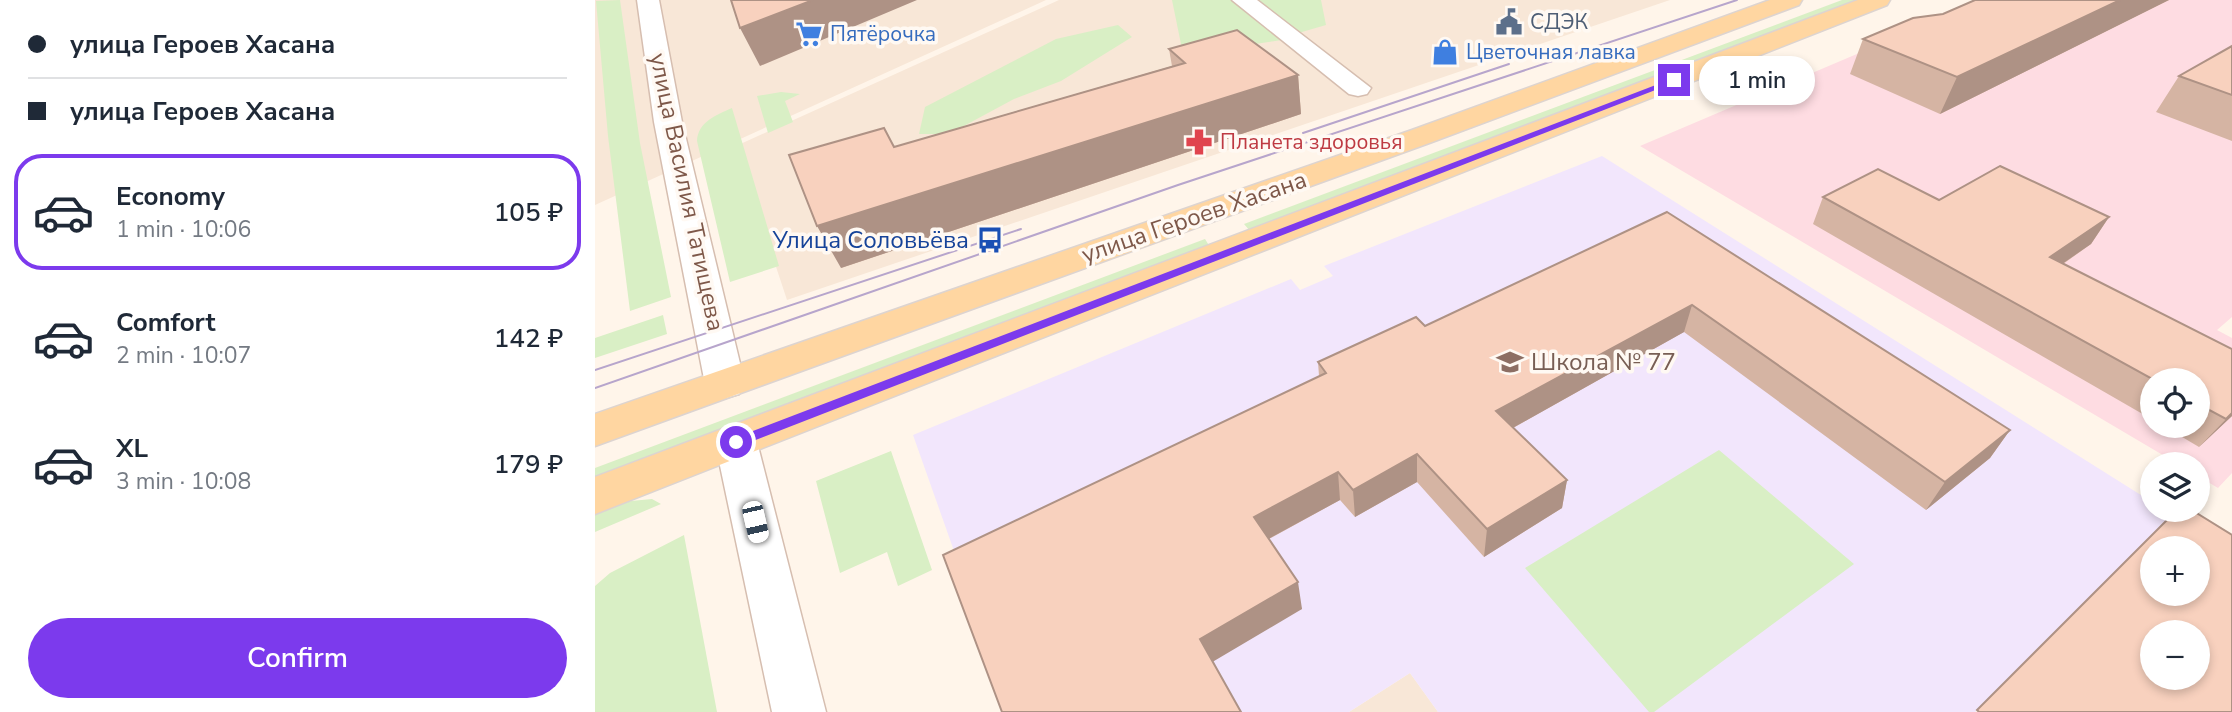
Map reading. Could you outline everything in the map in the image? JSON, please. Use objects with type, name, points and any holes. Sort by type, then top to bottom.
[{"type":"main road","name":"улица Героев Хасана","points":[[595,430],[1409,141],[1791,0]]},
{"type":"main road","name":"улица Героев Хасана","points":[[595,496],[1879,0]]},
{"type":"street","name":"улица Василия Татищева","points":[[649,0],[668,122],[725,384]]},
{"type":"street","points":[[1243,0],[1358,88]]},
{"type":"street","points":[[736,442],[799,712]]},
{"type":"shaded area","points":[[595,0],[1046,0],[595,205]]},
{"type":"shaded area","points":[[1059,0],[1670,0],[787,300],[736,146]]},
{"type":"shaded area","points":[[1984,0],[2232,0],[2232,317],[2217,330],[2232,338],[2232,473],[2218,488],[2210,483],[2210,452],[2158,452],[1640,146]]},
{"type":"shaded area","name":"Школа № 77","points":[[1602,156],[2140,494],[2140,522],[2165,522],[2151,536],[2140,536],[2140,547],[1975,712],[1438,712],[1410,673],[1349,712],[1011,712],[913,435],[1291,279],[1300,290],[1333,276],[1324,266]]},
{"type":"shaded area","points":[[1410,673],[1438,712],[1349,712]]},
{"type":"green space","points":[[620,0],[640,143],[671,297],[630,311],[608,136],[596,1]]},
{"type":"green space","points":[[1172,0],[1237,0],[1282,40],[1208,51],[1182,49]]},
{"type":"green space","points":[[1249,0],[1321,0],[1326,25],[1295,34]]},
{"type":"green space","points":[[1842,0],[1859,0],[1250,231],[1244,224]]},
{"type":"green space","points":[[1118,25],[1132,37],[1061,81],[1014,99],[949,134],[919,134],[925,107],[1056,39]]},
{"type":"green space","points":[[781,92],[800,94],[785,101],[793,122],[768,133],[757,96]]},
{"type":"green space","points":[[732,108],[779,266],[730,282],[697,141],[704,124]]},
{"type":"green space","points":[[1205,239],[1210,247],[595,480],[595,468]]},
{"type":"green space","points":[[663,315],[667,334],[595,358],[595,338]]},
{"type":"green space","points":[[1719,450],[1854,564],[1654,712],[1649,712],[1525,568]]},
{"type":"green space","points":[[891,451],[932,570],[898,586],[887,552],[840,573],[816,481]]},
{"type":"green space","points":[[652,499],[661,504],[595,532],[595,514],[631,501]]},
{"type":"green space","points":[[684,535],[717,712],[595,712],[595,586],[610,573]]},
{"type":"building","points":[[731,0],[813,0],[740,28]]},
{"type":"building","points":[[1975,0],[2120,0],[1957,77],[1863,39],[1913,18],[1943,14]]},
{"type":"building","points":[[1237,30],[1298,75],[817,226],[789,155],[884,128],[894,147],[1185,63],[1169,49]]},
{"type":"building","points":[[2232,46],[2232,95],[2179,76]]},
{"type":"building","points":[[2000,166],[2109,217],[2050,257],[2232,349],[2232,413],[2226,419],[2210,410],[2210,368],[2140,368],[2140,372],[1823,197],[1878,169],[1939,200]]},
{"type":"building","points":[[1667,212],[2010,430],[1945,482],[1692,305],[1496,411],[1567,480],[1487,529],[1417,454],[1353,490],[1338,472],[1254,517],[1298,582],[1200,639],[1241,712],[1002,712],[943,555],[1326,373],[1318,362],[1416,317],[1425,326]]},
{"type":"building","points":[[2210,521],[2232,535],[2232,712],[1977,710],[2140,547],[2140,606],[2210,606],[2210,536],[2151,536],[2165,522]]},
{"type":"tram line","points":[[595,388],[1178,185],[1737,0]]},
{"type":"tram line","points":[[1303,133],[1509,64]]},
{"type":"tram line","points":[[595,370],[1021,229]]},
{"type":"place","name":"СДЭК","points":[[1509,22]]},
{"type":"place","name":"Пятёрочка","points":[[809,34]]},
{"type":"place","name":"Цветочная лавка","points":[[1445,52]]},
{"type":"place","name":"Планета здоровья","points":[[1199,142]]},
{"type":"place","name":"Улица Соловьёва","points":[[990,240]]},
{"type":"place","name":"Школа № 77","points":[[1510,362]]},
{"type":"route","points":[[736,442],[1674,80]]}]
